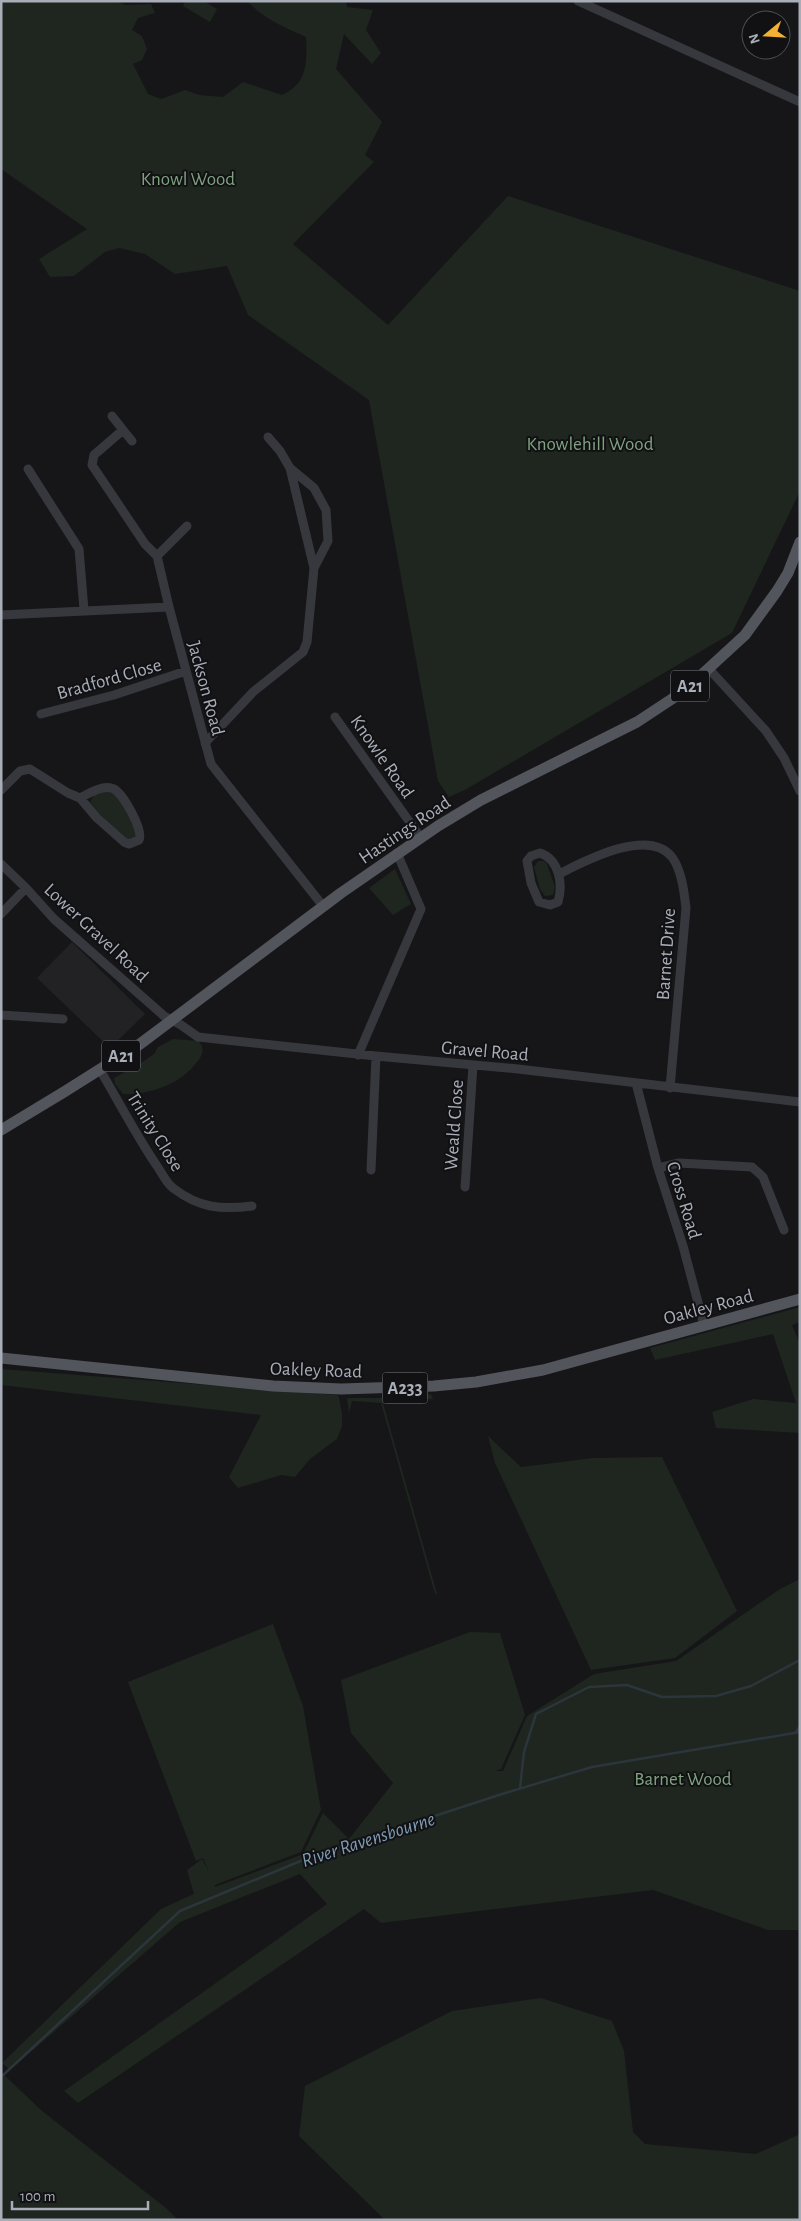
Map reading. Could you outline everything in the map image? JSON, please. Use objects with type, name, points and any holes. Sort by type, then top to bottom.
[{"type":"main road","name":"Hastings Road","points":[[1,1130],[176,1023],[323,906],[421,838],[481,800],[657,711],[684,691],[745,635],[788,573],[799,545]]},
{"type":"main road","name":"Oakley Road","points":[[1,1358],[273,1386],[388,1389],[450,1385],[543,1370],[800,1299]]},
{"type":"street","points":[[578,1],[800,102]]},
{"type":"street","points":[[112,416],[132,441]]},
{"type":"street","points":[[123,430],[94,455],[92,465],[145,544],[157,556],[187,526]]},
{"type":"street","points":[[205,742],[253,692],[303,652],[307,642],[314,568],[290,468],[280,451],[268,437]]},
{"type":"street","points":[[290,468],[314,488],[326,510],[328,540],[314,568]]},
{"type":"street","points":[[28,469],[79,549],[84,610]]},
{"type":"street","name":"Jackson Road","points":[[157,556],[211,764],[323,906]]},
{"type":"street","points":[[1,615],[169,607]]},
{"type":"street","points":[[709,669],[766,731],[784,758],[800,790]]},
{"type":"street","name":"Bradford Close","points":[[41,714],[114,695],[186,672]]},
{"type":"street","name":"Knowle Road","points":[[335,716],[421,838]]},
{"type":"street","points":[[1,790],[20,772],[30,769],[68,793],[80,798],[97,818],[124,842],[129,844],[139,840],[141,836],[139,826],[119,794],[113,788],[94,791],[80,798]]},
{"type":"street","name":"Barnet Drive","points":[[558,874],[599,855],[644,845],[661,848],[667,852],[676,865],[683,886],[686,908],[670,1088]]},
{"type":"street","points":[[358,1054],[416,925],[421,909],[398,853]]},
{"type":"street","points":[[536,854],[547,855],[558,874],[560,885],[558,902],[544,905],[536,896],[528,873],[527,861],[536,854]]},
{"type":"street","name":"Lower Gravel Road","points":[[1,864],[54,919],[176,1023]]},
{"type":"street","points":[[1,914],[26,888]]},
{"type":"street","points":[[1,1015],[62,1019]]},
{"type":"street","name":"Gravel Road","points":[[176,1023],[198,1037],[473,1065],[800,1102]]},
{"type":"street","points":[[371,1170],[376,1056]]},
{"type":"street","name":"Weald Close","points":[[465,1187],[473,1065]]},
{"type":"street","name":"Trinity Close","points":[[100,1070],[139,1137],[171,1186],[199,1203],[230,1209],[252,1206]]},
{"type":"street","name":"Cross Road","points":[[636,1083],[658,1168],[683,1246],[704,1326]]},
{"type":"street","points":[[658,1168],[679,1163],[752,1167],[763,1177],[784,1230]]},
{"type":"shaded area","points":[[72,942],[145,1014],[110,1048],[37,978]]},
{"type":"green space","name":"Knowlehill Wood","points":[[1,1],[115,1],[126,5],[151,4],[155,13],[138,18],[132,30],[142,36],[147,49],[142,60],[133,64],[148,94],[161,99],[185,90],[199,95],[223,97],[243,82],[282,95],[297,84],[306,63],[306,37],[267,18],[247,1],[346,1],[347,7],[373,10],[366,30],[381,53],[372,64],[344,34],[336,69],[382,122],[365,155],[374,162],[293,244],[388,325],[508,196],[800,291],[800,491],[732,633],[465,790],[449,797],[438,781],[369,400],[248,315],[227,266],[175,274],[145,254],[119,248],[105,252],[74,276],[50,277],[39,259],[87,229],[1,169]]},
{"type":"green space","points":[[185,1],[204,1],[217,9],[210,22],[183,6]]},
{"type":"green space","points":[[108,791],[118,798],[130,817],[137,835],[132,840],[115,830],[90,802],[94,795]]},
{"type":"green space","points":[[538,861],[544,861],[547,864],[555,887],[553,895],[545,896],[540,889],[534,867]]},
{"type":"green space","points":[[395,869],[411,904],[393,915],[369,888]]},
{"type":"green space","points":[[173,1039],[199,1041],[201,1044],[202,1054],[190,1070],[164,1087],[144,1093],[123,1094],[115,1084],[114,1078],[138,1065],[154,1054],[158,1047]]},
{"type":"green space","points":[[800,1307],[800,1322],[792,1325],[800,1344],[800,1433],[716,1428],[712,1412],[753,1399],[796,1403],[773,1334],[655,1360],[650,1348]]},
{"type":"green space","points":[[1,1369],[337,1395],[342,1413],[342,1426],[337,1439],[310,1459],[295,1477],[281,1475],[238,1488],[229,1477],[261,1415],[1,1385]]},
{"type":"green space","points":[[431,1394],[433,1399],[383,1403],[437,1594],[435,1594],[381,1403],[352,1401],[349,1413],[347,1398],[381,1398]]},
{"type":"green space","points":[[488,1436],[521,1467],[593,1458],[662,1457],[737,1611],[675,1658],[591,1670],[495,1463]]},
{"type":"green space","name":"Barnet Wood","points":[[800,1579],[800,1930],[768,1930],[653,1890],[381,1923],[364,1909],[78,2103],[64,2091],[327,1904],[300,1874],[180,1922],[10,2070],[2,2063],[161,1909],[194,1894],[187,1870],[202,1859],[209,1872],[203,1858],[196,1861],[128,1682],[273,1624],[303,1706],[321,1810],[301,1852],[215,1885],[215,1887],[303,1854],[323,1813],[349,1839],[393,1783],[351,1733],[341,1680],[470,1632],[500,1633],[525,1715],[501,1769],[495,1771],[503,1771],[527,1716],[594,1674],[676,1661],[780,1589]]},
{"type":"green space","points":[[541,1998],[612,2021],[624,2051],[633,2132],[645,2144],[756,2154],[800,2134],[800,2220],[385,2220],[299,2136],[305,2086],[452,2011]]},
{"type":"green space","points":[[1,2072],[42,2111],[166,2208],[178,2220],[1,2220]]},
{"type":"waterway","points":[[520,1788],[524,1752],[536,1714],[589,1687],[627,1685],[662,1697],[716,1696],[751,1686],[800,1660]]},
{"type":"waterway","name":"River Ravensbourne","points":[[796,1732],[800,1726]]},
{"type":"waterway","name":"River Ravensbourne","points":[[1,2077],[180,1911],[315,1855],[502,1794],[592,1767],[800,1732]]},
{"type":"park label","name":"Knowl Wood","points":[[188,178]]}]
